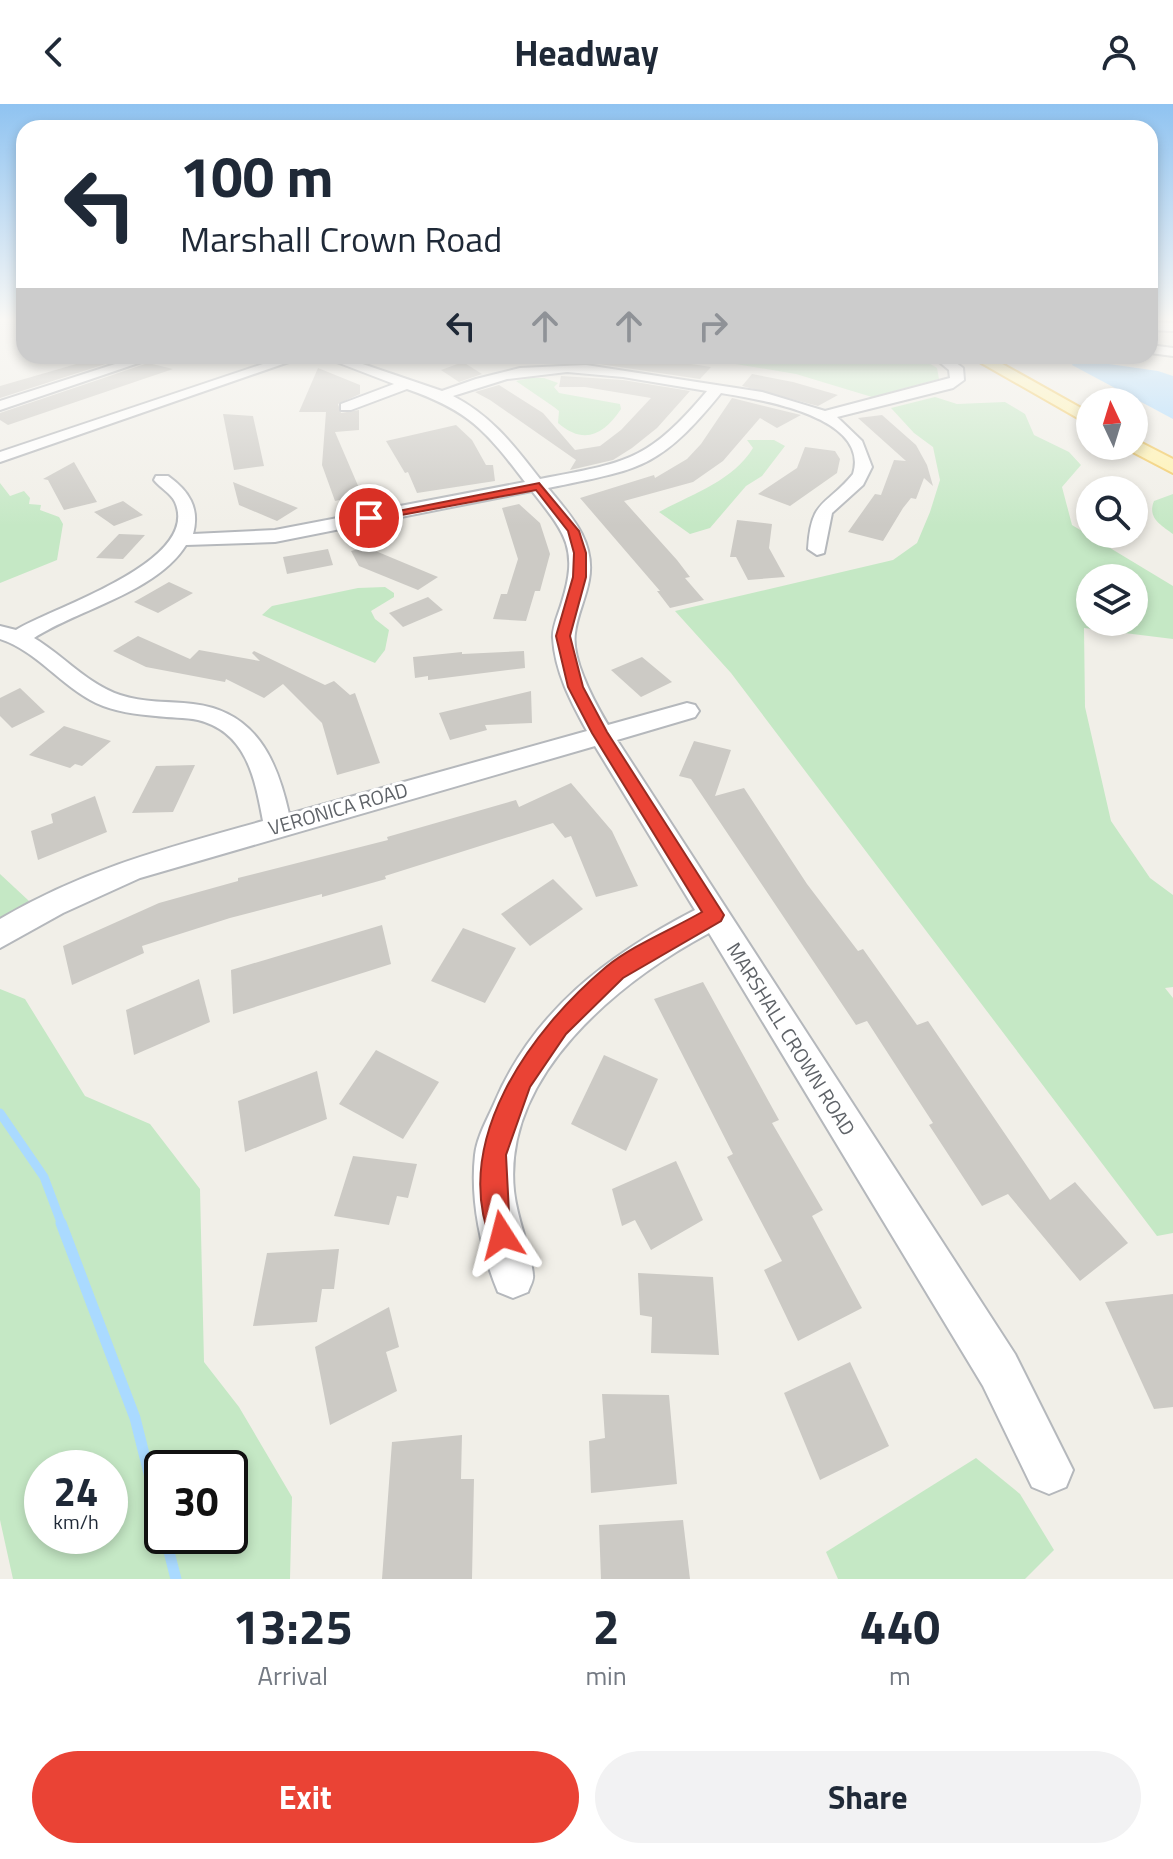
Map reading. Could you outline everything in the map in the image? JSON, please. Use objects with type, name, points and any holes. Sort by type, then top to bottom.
[{"type":"main road","points":[[1033,388],[1076,412]]},
{"type":"main road","points":[[1055,388],[1076,399]]},
{"type":"main road","points":[[1148,440],[1173,453]]},
{"type":"main road","points":[[1148,453],[1173,467]]},
{"type":"street","points":[[0,406],[56,388]]},
{"type":"street","points":[[0,457],[205,388]]},
{"type":"street","points":[[346,407],[397,388]]},
{"type":"street","name":"MARSHALL CROWN ROAD","points":[[418,388],[472,412],[491,428],[573,531],[580,553],[580,577],[563,636],[575,687],[600,733],[999,1370],[1049,1470]]},
{"type":"street","points":[[442,396],[464,388]]},
{"type":"street","points":[[710,388],[761,396],[825,415],[858,444],[864,463],[860,476],[847,492],[827,506],[818,524],[817,549]]},
{"type":"street","points":[[825,415],[936,388]]},
{"type":"street","points":[[184,540],[275,536],[623,468],[657,453],[678,438],[717,389]]},
{"type":"street","points":[[10,634],[142,576],[184,540],[189,524],[186,506],[178,490],[162,480]]},
{"type":"street","points":[[10,634],[105,699],[138,707],[207,714],[235,729],[255,746],[265,767],[278,826]]},
{"type":"street","name":"VERONICA ROAD","points":[[0,935],[52,904],[132,869],[600,733],[687,711]]},
{"type":"street","points":[[513,1277],[496,1213],[493,1155],[521,1080],[558,1027],[616,972],[714,915]]},
{"type":"green space","points":[[526,388],[555,388],[559,393],[620,404],[621,409],[608,425],[585,435],[558,423],[559,411]]},
{"type":"green space","points":[[842,388],[906,388],[872,397]]},
{"type":"green space","points":[[935,397],[957,404],[1005,402],[1025,414],[1034,435],[1069,452],[1081,465],[1062,487],[1072,525],[1076,527],[1076,548],[1110,548],[1137,564],[1076,564],[1076,636],[1084,636],[1085,707],[1111,821],[1150,878],[1173,895],[1173,987],[1165,988],[1173,998],[1173,1233],[1157,1236],[731,673],[675,611],[893,560],[917,543],[940,480],[933,447],[914,433],[891,408]]},
{"type":"green space","points":[[747,440],[774,440],[785,446],[762,476],[746,486],[710,528],[690,534],[659,512],[711,486],[735,469],[753,448]]},
{"type":"green space","points":[[0,483],[10,496],[24,491],[30,498],[29,504],[41,505],[40,510],[59,517],[63,524],[57,560],[0,583]]},
{"type":"green space","points":[[1173,494],[1173,534],[1156,520],[1152,507],[1154,501]]},
{"type":"green space","points":[[1148,571],[1173,586],[1173,639],[1148,636]]},
{"type":"green space","points":[[385,587],[394,593],[394,597],[371,611],[375,619],[389,630],[385,650],[375,663],[262,615],[272,606],[358,588]]},
{"type":"green space","points":[[0,874],[29,901],[0,918]]},
{"type":"green space","points":[[0,989],[25,999],[85,1096],[150,1124],[200,1189],[204,1362],[239,1407],[292,1497],[290,1579],[13,1579],[0,1520]]},
{"type":"green space","points":[[976,1458],[1020,1494],[1054,1550],[1025,1579],[838,1579],[826,1552]]},
{"type":"water","points":[[1115,388],[1173,388],[1173,419],[1148,406],[1148,388]]},
{"type":"building","points":[[0,388],[31,388],[0,398]]},
{"type":"building","points":[[74,388],[118,388],[8,425],[0,420],[0,413]]},
{"type":"building","points":[[309,388],[360,388],[360,394],[338,404],[341,413],[359,410],[359,430],[335,432],[362,495],[335,501],[322,465],[326,412],[299,412]]},
{"type":"building","points":[[503,388],[543,413],[575,450],[600,446],[621,430],[651,398],[590,388],[671,388],[690,391],[657,428],[632,448],[613,460],[570,470],[576,460],[475,392]]},
{"type":"building","points":[[749,388],[813,388],[838,395],[818,406]]},
{"type":"building","points":[[732,398],[801,415],[777,428],[760,418],[723,461],[693,482],[624,501],[677,560],[690,577],[685,578],[704,600],[670,608],[657,591],[660,591],[580,498],[654,475],[655,478],[687,459]]},
{"type":"building","points":[[223,414],[253,416],[264,466],[234,470]]},
{"type":"building","points":[[882,415],[916,445],[927,465],[933,486],[924,478],[916,499],[911,498],[903,508],[883,541],[848,532],[875,494],[881,495],[894,460],[906,461],[858,418]]},
{"type":"building","points":[[456,425],[472,440],[486,465],[493,465],[495,481],[417,493],[408,472],[405,473],[386,441]]},
{"type":"building","points":[[805,447],[835,451],[840,459],[837,473],[790,506],[758,494],[797,468]]},
{"type":"building","points":[[74,462],[97,502],[64,510],[48,480],[43,479]]},
{"type":"building","points":[[233,482],[298,508],[277,521],[239,505]]},
{"type":"building","points":[[123,501],[143,515],[114,526],[94,512]]},
{"type":"building","points":[[519,504],[540,523],[550,554],[540,591],[535,591],[526,621],[493,619],[501,594],[507,594],[518,559],[502,508]]},
{"type":"building","points":[[737,520],[772,524],[769,548],[785,577],[748,580],[736,557],[730,557]]},
{"type":"building","points":[[119,534],[145,535],[123,559],[96,558]]},
{"type":"building","points":[[366,547],[438,577],[418,590],[359,566],[351,551]]},
{"type":"building","points":[[328,549],[333,565],[287,574],[283,557]]},
{"type":"building","points":[[169,582],[193,593],[158,613],[134,602]]},
{"type":"building","points":[[428,597],[443,610],[403,627],[389,613]]},
{"type":"building","points":[[138,636],[190,659],[199,650],[260,661],[252,653],[254,651],[325,685],[334,681],[350,695],[355,693],[380,763],[337,775],[322,723],[283,684],[264,698],[226,679],[225,682],[146,667],[113,651]]},
{"type":"building","points":[[524,651],[525,668],[428,680],[428,676],[415,678],[413,657]]},
{"type":"building","points":[[642,657],[672,682],[641,697],[611,670]]},
{"type":"building","points":[[20,688],[45,712],[12,728],[0,716],[0,698]]},
{"type":"building","points":[[531,691],[532,723],[485,725],[487,730],[450,740],[439,713]]},
{"type":"building","points":[[64,726],[111,741],[82,766],[75,764],[70,768],[29,755]]},
{"type":"building","points":[[694,741],[731,750],[715,796],[744,788],[807,884],[858,951],[863,949],[917,1025],[928,1021],[1050,1200],[1075,1182],[1128,1243],[1080,1281],[1008,1194],[982,1206],[867,1021],[856,1025],[691,779],[679,776]]},
{"type":"building","points":[[195,765],[173,812],[132,813],[156,766]]},
{"type":"building","points":[[571,783],[612,831],[638,886],[596,897],[571,836],[565,838],[553,823],[385,876],[386,879],[230,918],[142,946],[144,953],[72,985],[63,946],[159,903],[238,881],[238,878],[388,840],[387,837],[516,800],[519,807]]},
{"type":"building","points":[[95,796],[107,832],[38,860],[31,831],[53,823],[51,814]]},
{"type":"building","points":[[553,879],[583,909],[530,946],[501,914]]},
{"type":"building","points":[[382,925],[391,964],[233,1014],[231,970]]},
{"type":"building","points":[[463,928],[516,948],[485,1003],[431,981]]},
{"type":"building","points":[[199,979],[210,1022],[134,1055],[126,1010]]},
{"type":"building","points":[[703,982],[779,1120],[772,1123],[823,1210],[812,1216],[862,1308],[798,1341],[764,1270],[782,1261],[727,1157],[733,1154],[654,999]]},
{"type":"building","points":[[376,1050],[439,1082],[403,1139],[339,1104]]},
{"type":"building","points":[[604,1055],[658,1079],[626,1151],[571,1124]]},
{"type":"building","points":[[317,1071],[327,1119],[245,1152],[238,1101]]},
{"type":"building","points":[[353,1156],[417,1164],[408,1198],[397,1196],[389,1225],[334,1216]]},
{"type":"building","points":[[676,1161],[703,1220],[651,1250],[635,1220],[622,1226],[612,1189]]},
{"type":"building","points":[[339,1249],[334,1289],[322,1289],[317,1322],[253,1326],[267,1253]]},
{"type":"building","points":[[638,1273],[713,1277],[719,1355],[651,1353],[652,1317],[640,1315]]},
{"type":"building","points":[[1173,1294],[1173,1407],[1154,1409],[1105,1302]]},
{"type":"building","points":[[389,1307],[399,1347],[386,1352],[397,1391],[330,1425],[315,1347]]},
{"type":"building","points":[[850,1362],[889,1446],[820,1480],[784,1393]]},
{"type":"building","points":[[602,1394],[669,1395],[677,1484],[591,1493],[589,1441],[605,1438]]},
{"type":"building","points":[[462,1435],[461,1479],[474,1479],[472,1579],[382,1579],[392,1442]]},
{"type":"building","points":[[683,1520],[690,1579],[601,1579],[599,1525]]},
{"type":"waterway","points":[[0,1113],[44,1177],[62,1225]]},
{"type":"waterway","points":[[61,1223],[135,1418],[144,1454]]},
{"type":"waterway","points":[[170,1554],[176,1579]]},
{"type":"route","points":[[369,518],[539,486],[573,531],[580,553],[580,577],[563,636],[575,687],[600,733],[714,915],[685,929],[616,972],[558,1027],[521,1080],[493,1155],[496,1213],[502,1235]]}]
